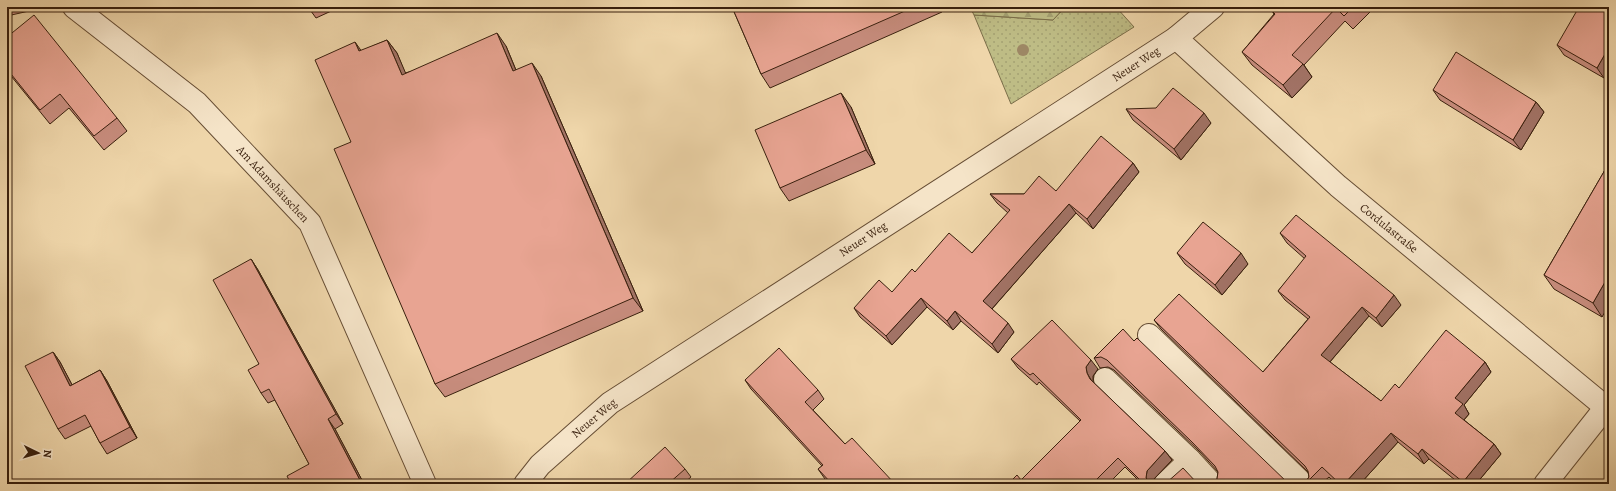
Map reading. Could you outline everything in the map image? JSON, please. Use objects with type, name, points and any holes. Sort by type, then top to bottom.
[{"type":"street","name":"Am Adamshäuschen","points":[[74,7],[197,103],[310,223],[425,484]]},
{"type":"street","name":"Neuer Weg","points":[[525,484],[540,465],[610,403],[1176,38],[1213,7]]},
{"type":"street","name":"Cordulastraße","points":[[1176,38],[1338,186],[1607,408]]},
{"type":"street","points":[[1149,336],[1303,484]]},
{"type":"street","points":[[1105,379],[1190,460],[1212,484]]},
{"type":"street","points":[[1545,484],[1607,408]]},
{"type":"street","points":[[1165,484],[1190,460]]},
{"type":"green space","points":[[970,7],[1065,7],[1053,20],[974,15]]},
{"type":"green space","points":[[1065,7],[1116,7],[1134,27],[1011,104],[974,15],[1053,20]]},
{"type":"building","points":[[732,7],[914,7],[761,74]]},
{"type":"building","points":[[1275,7],[1353,7],[1344,16],[1336,8],[1292,55],[1303,64],[1283,85],[1242,52],[1275,14],[1272,11]]},
{"type":"building","points":[[1579,7],[1609,7],[1609,47],[1597,68],[1557,45]]},
{"type":"building","points":[[34,15],[117,118],[94,136],[60,94],[40,110],[7,69],[7,37]]},
{"type":"building","points":[[497,33],[513,71],[532,63],[633,298],[435,384],[334,149],[351,142],[315,60],[355,42],[359,51],[387,40],[402,75]]},
{"type":"building","points":[[1456,52],[1536,102],[1513,140],[1433,90]]},
{"type":"building","points":[[1173,88],[1204,113],[1174,149],[1126,109],[1156,108]]},
{"type":"building","points":[[841,93],[866,150],[780,188],[755,130]]},
{"type":"building","points":[[1101,136],[1133,163],[1087,219],[1069,204],[983,301],[1008,323],[992,344],[955,311],[947,321],[921,298],[886,336],[854,308],[879,280],[892,292],[912,269],[915,272],[949,233],[972,253],[1010,210],[990,194],[1024,194],[1039,176],[1056,191]]},
{"type":"building","points":[[1609,163],[1609,275],[1593,303],[1544,275]]},
{"type":"building","points":[[1296,215],[1394,295],[1376,318],[1362,307],[1321,355],[1381,401],[1395,384],[1399,388],[1446,330],[1485,362],[1455,398],[1463,404],[1455,413],[1494,444],[1463,482],[1422,449],[1418,454],[1391,433],[1344,484],[1340,484],[1322,467],[1304,484],[1309,477],[1305,466],[1154,320],[1179,294],[1263,372],[1310,317],[1278,291],[1306,256],[1280,233]]},
{"type":"building","points":[[1203,222],[1241,253],[1215,285],[1177,253]]},
{"type":"building","points":[[251,259],[336,414],[328,419],[362,484],[291,484],[287,476],[309,464],[269,389],[261,393],[248,370],[259,364],[213,280]]},
{"type":"building","points":[[1052,320],[1091,360],[1086,367],[1090,379],[1165,451],[1147,471],[1146,478],[1151,484],[1144,484],[1118,458],[1092,484],[1008,484],[1017,475],[1021,480],[1081,420],[1033,373],[1030,375],[1011,359]]},
{"type":"building","points":[[1123,329],[1134,341],[1137,338],[1289,484],[1213,484],[1217,479],[1218,472],[1215,466],[1107,360],[1101,357],[1094,358]]},
{"type":"building","points":[[779,348],[818,390],[805,402],[845,444],[852,438],[895,484],[832,484],[818,469],[823,465],[745,380]]},
{"type":"building","points":[[53,352],[70,386],[100,370],[130,427],[100,443],[85,415],[58,429],[25,366]]},
{"type":"building","points":[[665,447],[685,469],[668,484],[625,484]]},
{"type":"building","points":[[1183,468],[1198,484],[1165,484]]}]
